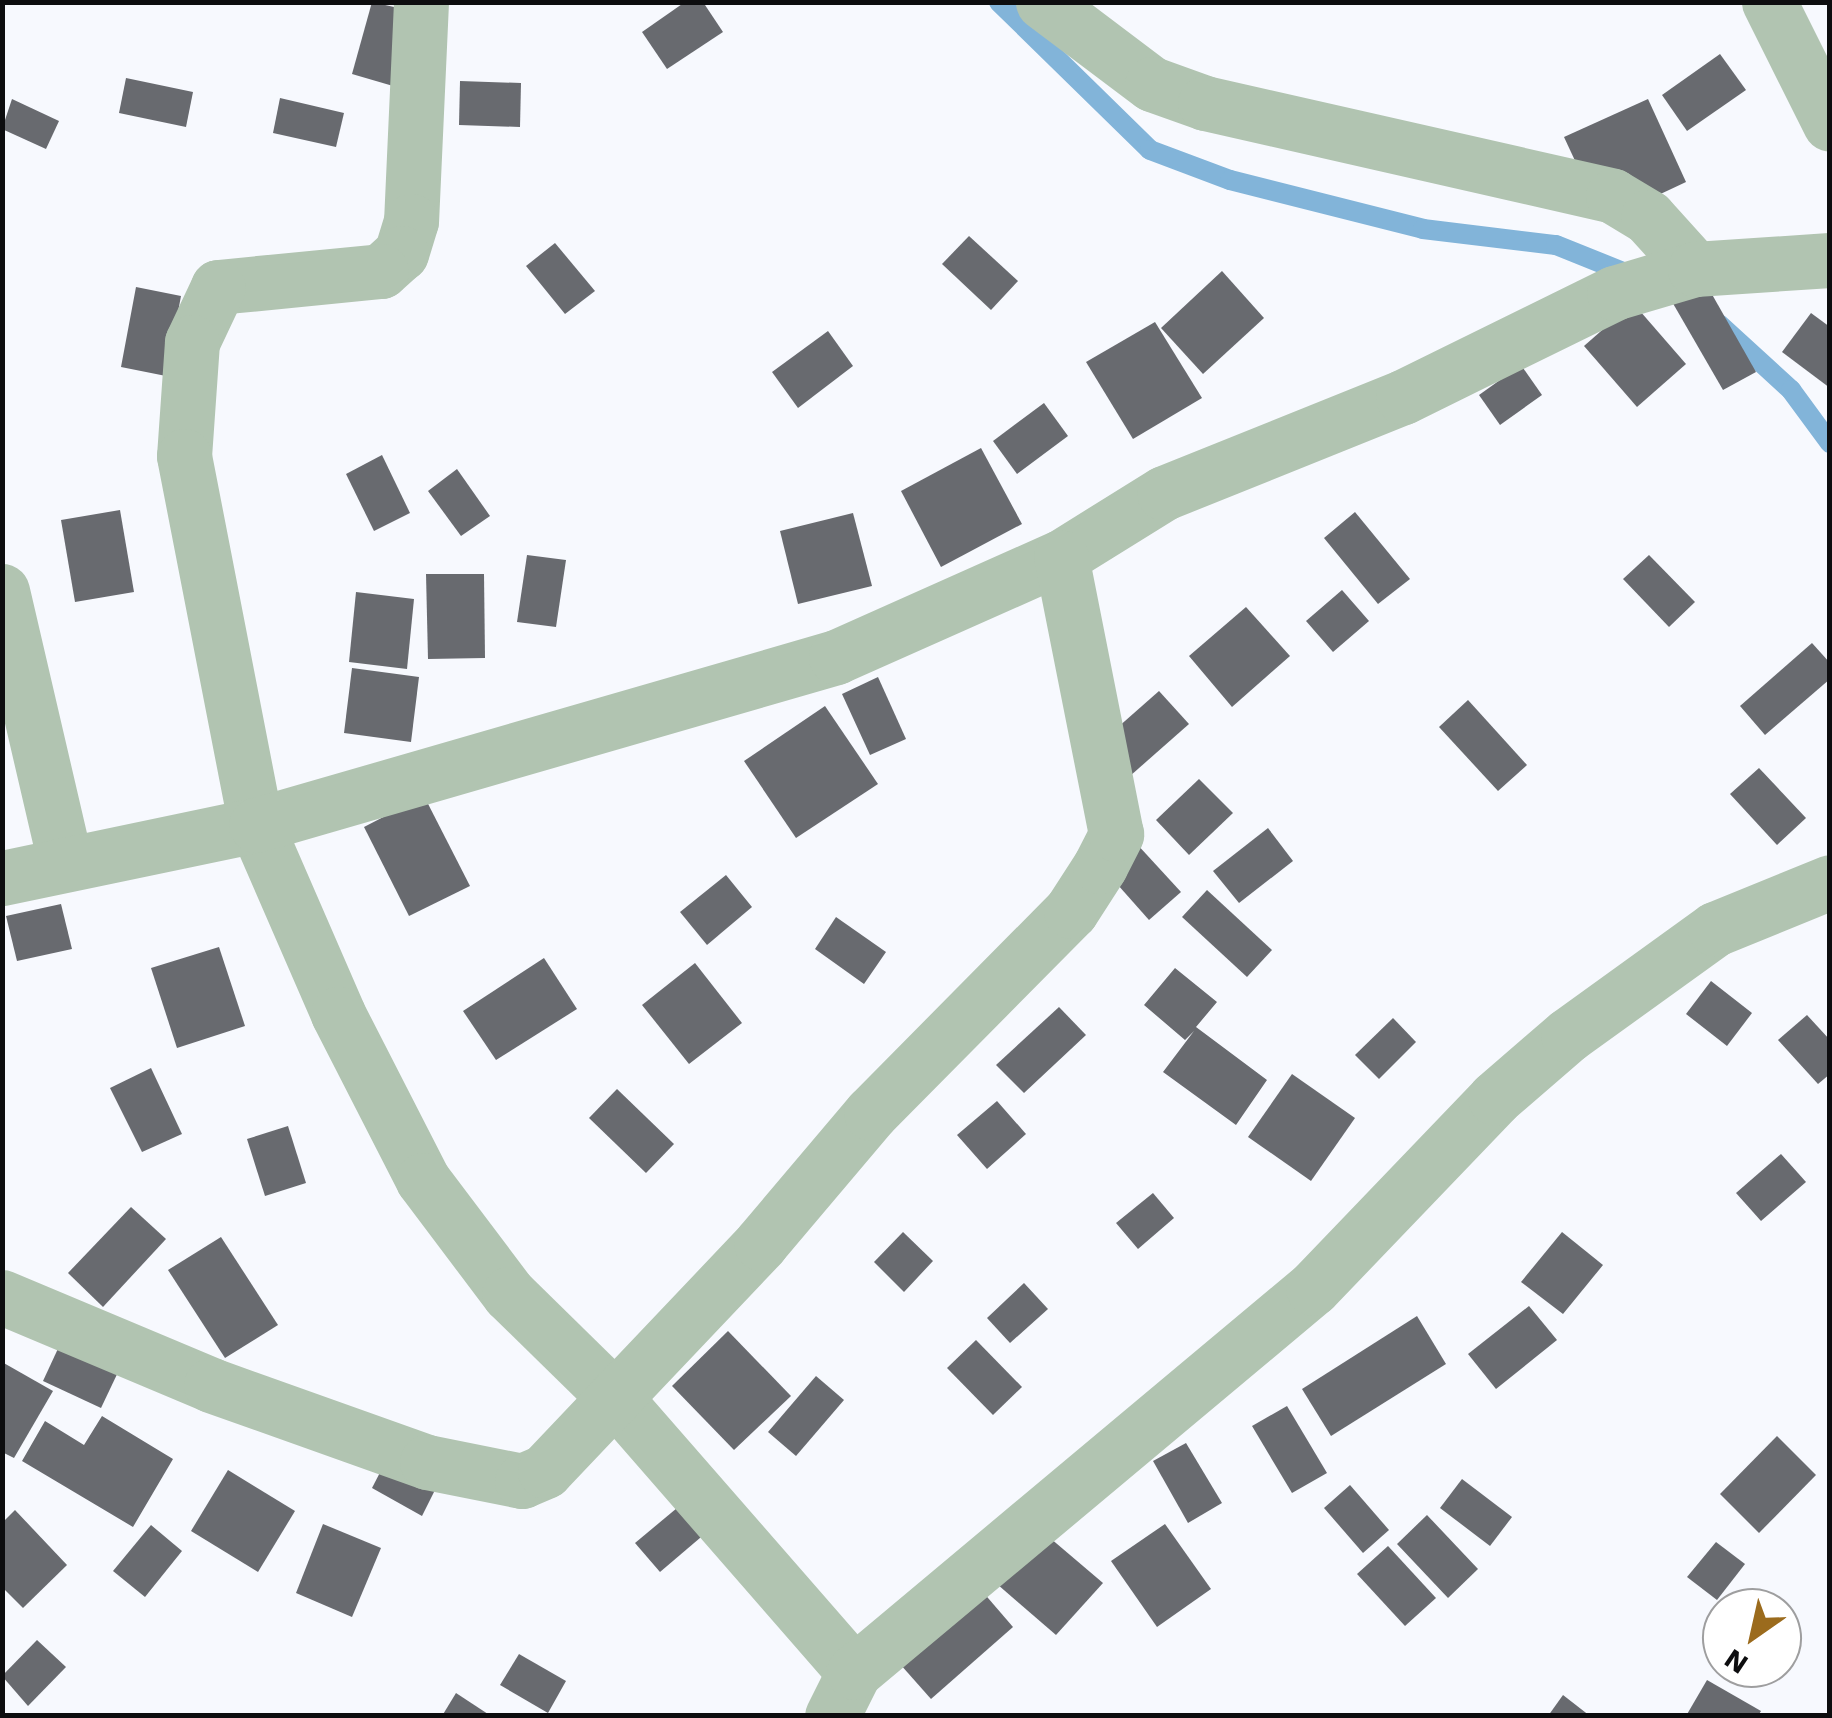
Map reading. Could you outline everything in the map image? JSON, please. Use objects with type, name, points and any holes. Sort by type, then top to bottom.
[{"type":"street","points":[[420,2],[410,221],[400,252],[382,271],[218,287],[192,342],[184,456],[256,825],[338,1014],[422,1180],[509,1294],[614,1396],[843,1694],[1313,1288],[1495,1098],[1568,1035],[1716,930],[1826,888]]},
{"type":"street","points":[[1043,2],[1152,84],[1204,102],[1613,196],[1648,217],[1696,269]]},
{"type":"street","points":[[1769,2],[1830,124]]},
{"type":"street","points":[[2,878],[65,861],[256,825],[836,656],[1061,557],[1164,493],[1404,398],[1614,293],[1696,269],[1830,260]]},
{"type":"street","points":[[2,1297],[210,1385],[428,1462],[522,1481],[545,1471],[761,1243],[871,1113],[1071,911],[1100,866],[1116,834],[1061,557]]},
{"type":"street","points":[[2,592],[65,861]]},
{"type":"building","points":[[372,2],[438,17],[417,93],[352,74]]},
{"type":"building","points":[[685,2],[703,2],[723,32],[667,69],[642,32]]},
{"type":"building","points":[[1720,54],[1746,90],[1687,131],[1662,95]]},
{"type":"building","points":[[126,78],[193,92],[186,127],[119,113]]},
{"type":"building","points":[[460,81],[521,83],[520,127],[459,125]]},
{"type":"building","points":[[280,98],[344,113],[336,147],[273,133]]},
{"type":"building","points":[[12,99],[59,121],[46,149],[2,129]]},
{"type":"building","points":[[1648,99],[1686,182],[1603,221],[1564,137]]},
{"type":"building","points":[[969,236],[1018,281],[991,310],[942,264]]},
{"type":"building","points":[[555,243],[595,291],[565,314],[526,266]]},
{"type":"building","points":[[1222,271],[1264,318],[1203,374],[1161,328]]},
{"type":"building","points":[[1705,282],[1756,372],[1723,390],[1671,300]]},
{"type":"building","points":[[136,287],[181,296],[166,376],[121,367]]},
{"type":"building","points":[[1633,303],[1686,364],[1637,407],[1584,346]]},
{"type":"building","points":[[1811,313],[1830,327],[1830,388],[1782,352]]},
{"type":"building","points":[[1155,322],[1202,398],[1133,439],[1086,362]]},
{"type":"building","points":[[828,331],[853,366],[798,408],[772,372]]},
{"type":"building","points":[[1521,365],[1542,395],[1500,425],[1479,395]]},
{"type":"building","points":[[1044,403],[1068,436],[1017,474],[993,441]]},
{"type":"building","points":[[981,448],[1022,524],[941,567],[901,491]]},
{"type":"building","points":[[382,455],[410,513],[374,531],[346,474]]},
{"type":"building","points":[[457,469],[490,516],[461,536],[428,491]]},
{"type":"building","points":[[120,510],[134,592],[75,602],[61,520]]},
{"type":"building","points":[[1355,512],[1410,579],[1378,604],[1324,538]]},
{"type":"building","points":[[853,513],[872,586],[798,604],[780,531]]},
{"type":"building","points":[[527,555],[566,560],[556,627],[517,622]]},
{"type":"building","points":[[1649,555],[1695,602],[1669,627],[1623,579]]},
{"type":"building","points":[[426,574],[484,574],[485,658],[428,659]]},
{"type":"building","points":[[1342,590],[1369,621],[1333,652],[1306,621]]},
{"type":"building","points":[[356,592],[414,599],[407,669],[349,662]]},
{"type":"building","points":[[1246,607],[1290,656],[1232,707],[1189,656]]},
{"type":"building","points":[[1812,643],[1830,663],[1830,679],[1765,735],[1740,706]]},
{"type":"building","points":[[352,668],[419,677],[411,742],[344,733]]},
{"type":"building","points":[[878,677],[906,739],[870,755],[842,694]]},
{"type":"building","points":[[1159,691],[1189,724],[1130,776],[1100,743]]},
{"type":"building","points":[[1468,700],[1527,765],[1498,791],[1439,727]]},
{"type":"building","points":[[825,706],[878,784],[796,838],[744,761]]},
{"type":"building","points":[[1759,768],[1806,818],[1777,845],[1730,794]]},
{"type":"building","points":[[1199,779],[1233,813],[1189,855],[1156,820]]},
{"type":"building","points":[[424,796],[470,886],[409,916],[364,827]]},
{"type":"building","points":[[1268,828],[1293,861],[1239,903],[1213,871]]},
{"type":"building","points":[[1124,830],[1181,892],[1149,920],[1094,858]]},
{"type":"building","points":[[726,875],[752,907],[707,945],[680,912]]},
{"type":"building","points":[[1207,890],[1272,950],[1247,977],[1182,917]]},
{"type":"building","points":[[61,904],[72,949],[17,961],[6,916]]},
{"type":"building","points":[[836,917],[886,952],[864,984],[815,949]]},
{"type":"building","points":[[219,947],[245,1026],[177,1048],[151,968]]},
{"type":"building","points":[[544,958],[577,1009],[496,1060],[463,1011]]},
{"type":"building","points":[[695,963],[742,1023],[689,1064],[642,1005]]},
{"type":"building","points":[[1175,968],[1217,1002],[1196,1027],[1267,1080],[1236,1125],[1163,1072],[1194,1031],[1185,1040],[1144,1005]]},
{"type":"building","points":[[1711,981],[1752,1013],[1727,1046],[1686,1014]]},
{"type":"building","points":[[1059,1007],[1086,1035],[1024,1093],[996,1065]]},
{"type":"building","points":[[1807,1015],[1830,1040],[1830,1074],[1818,1084],[1778,1040]]},
{"type":"building","points":[[1393,1018],[1416,1042],[1379,1079],[1355,1055]]},
{"type":"building","points":[[151,1068],[182,1134],[142,1152],[110,1088]]},
{"type":"building","points":[[1292,1074],[1355,1118],[1311,1181],[1248,1137]]},
{"type":"building","points":[[617,1089],[674,1144],[646,1173],[589,1118]]},
{"type":"building","points":[[997,1101],[1026,1134],[987,1169],[957,1135]]},
{"type":"building","points":[[288,1126],[306,1183],[265,1196],[247,1139]]},
{"type":"building","points":[[1781,1154],[1806,1182],[1761,1221],[1736,1193]]},
{"type":"building","points":[[1153,1193],[1174,1218],[1138,1249],[1116,1223]]},
{"type":"building","points":[[131,1207],[166,1239],[103,1307],[68,1273]]},
{"type":"building","points":[[903,1232],[933,1261],[904,1292],[874,1262]]},
{"type":"building","points":[[1562,1232],[1603,1265],[1563,1314],[1521,1282]]},
{"type":"building","points":[[221,1237],[278,1325],[225,1358],[168,1270]]},
{"type":"building","points":[[1024,1283],[1048,1309],[1010,1343],[987,1318]]},
{"type":"building","points":[[1529,1306],[1557,1340],[1496,1389],[1468,1354]]},
{"type":"building","points":[[1417,1316],[1446,1364],[1331,1436],[1302,1389]]},
{"type":"building","points":[[728,1331],[791,1396],[734,1450],[672,1386]]},
{"type":"building","points":[[62,1340],[120,1368],[101,1408],[43,1381]]},
{"type":"building","points":[[976,1340],[1022,1387],[993,1415],[947,1368]]},
{"type":"building","points":[[2,1362],[53,1391],[14,1458],[2,1452]]},
{"type":"building","points":[[816,1376],[844,1400],[796,1456],[768,1432]]},
{"type":"building","points":[[1287,1406],[1327,1473],[1292,1493],[1252,1426]]},
{"type":"building","points":[[102,1416],[173,1459],[133,1527],[22,1461],[45,1421],[84,1445]]},
{"type":"building","points":[[1777,1436],[1816,1475],[1759,1533],[1720,1494]]},
{"type":"building","points":[[1186,1443],[1222,1503],[1188,1523],[1153,1461]]},
{"type":"building","points":[[389,1455],[439,1482],[422,1516],[372,1488]]},
{"type":"building","points":[[228,1470],[295,1511],[258,1572],[191,1531]]},
{"type":"building","points":[[1462,1479],[1512,1517],[1490,1546],[1440,1508]]},
{"type":"building","points":[[1350,1485],[1389,1530],[1363,1553],[1324,1508]]},
{"type":"building","points":[[683,1503],[707,1532],[660,1572],[635,1543]]},
{"type":"building","points":[[15,1510],[67,1565],[23,1608],[2,1587],[2,1523]]},
{"type":"building","points":[[1427,1515],[1478,1569],[1448,1598],[1397,1544]]},
{"type":"building","points":[[323,1524],[381,1548],[352,1617],[296,1593]]},
{"type":"building","points":[[1165,1524],[1211,1589],[1157,1627],[1111,1561]]},
{"type":"building","points":[[151,1525],[182,1551],[145,1597],[113,1571]]},
{"type":"building","points":[[1043,1532],[1103,1583],[1056,1635],[997,1584]]},
{"type":"building","points":[[1716,1542],[1745,1564],[1726,1588],[1702,1588],[1687,1577]]},
{"type":"building","points":[[1388,1546],[1436,1598],[1405,1626],[1357,1574]]},
{"type":"building","points":[[982,1591],[1013,1627],[931,1699],[900,1664]]},
{"type":"building","points":[[37,1640],[66,1667],[28,1706],[2,1676]]},
{"type":"building","points":[[519,1654],[566,1681],[548,1713],[500,1685]]},
{"type":"building","points":[[1702,1688],[1721,1688],[1761,1711],[1758,1716],[1686,1716]]},
{"type":"building","points":[[456,1693],[491,1716],[442,1716]]},
{"type":"building","points":[[1563,1695],[1590,1716],[1548,1716]]},
{"type":"waterway","points":[[999,2],[1150,150],[1230,180],[1423,229],[1556,245],[1633,276]]},
{"type":"waterway","points":[[1719,324],[1791,390],[1830,443]]}]
